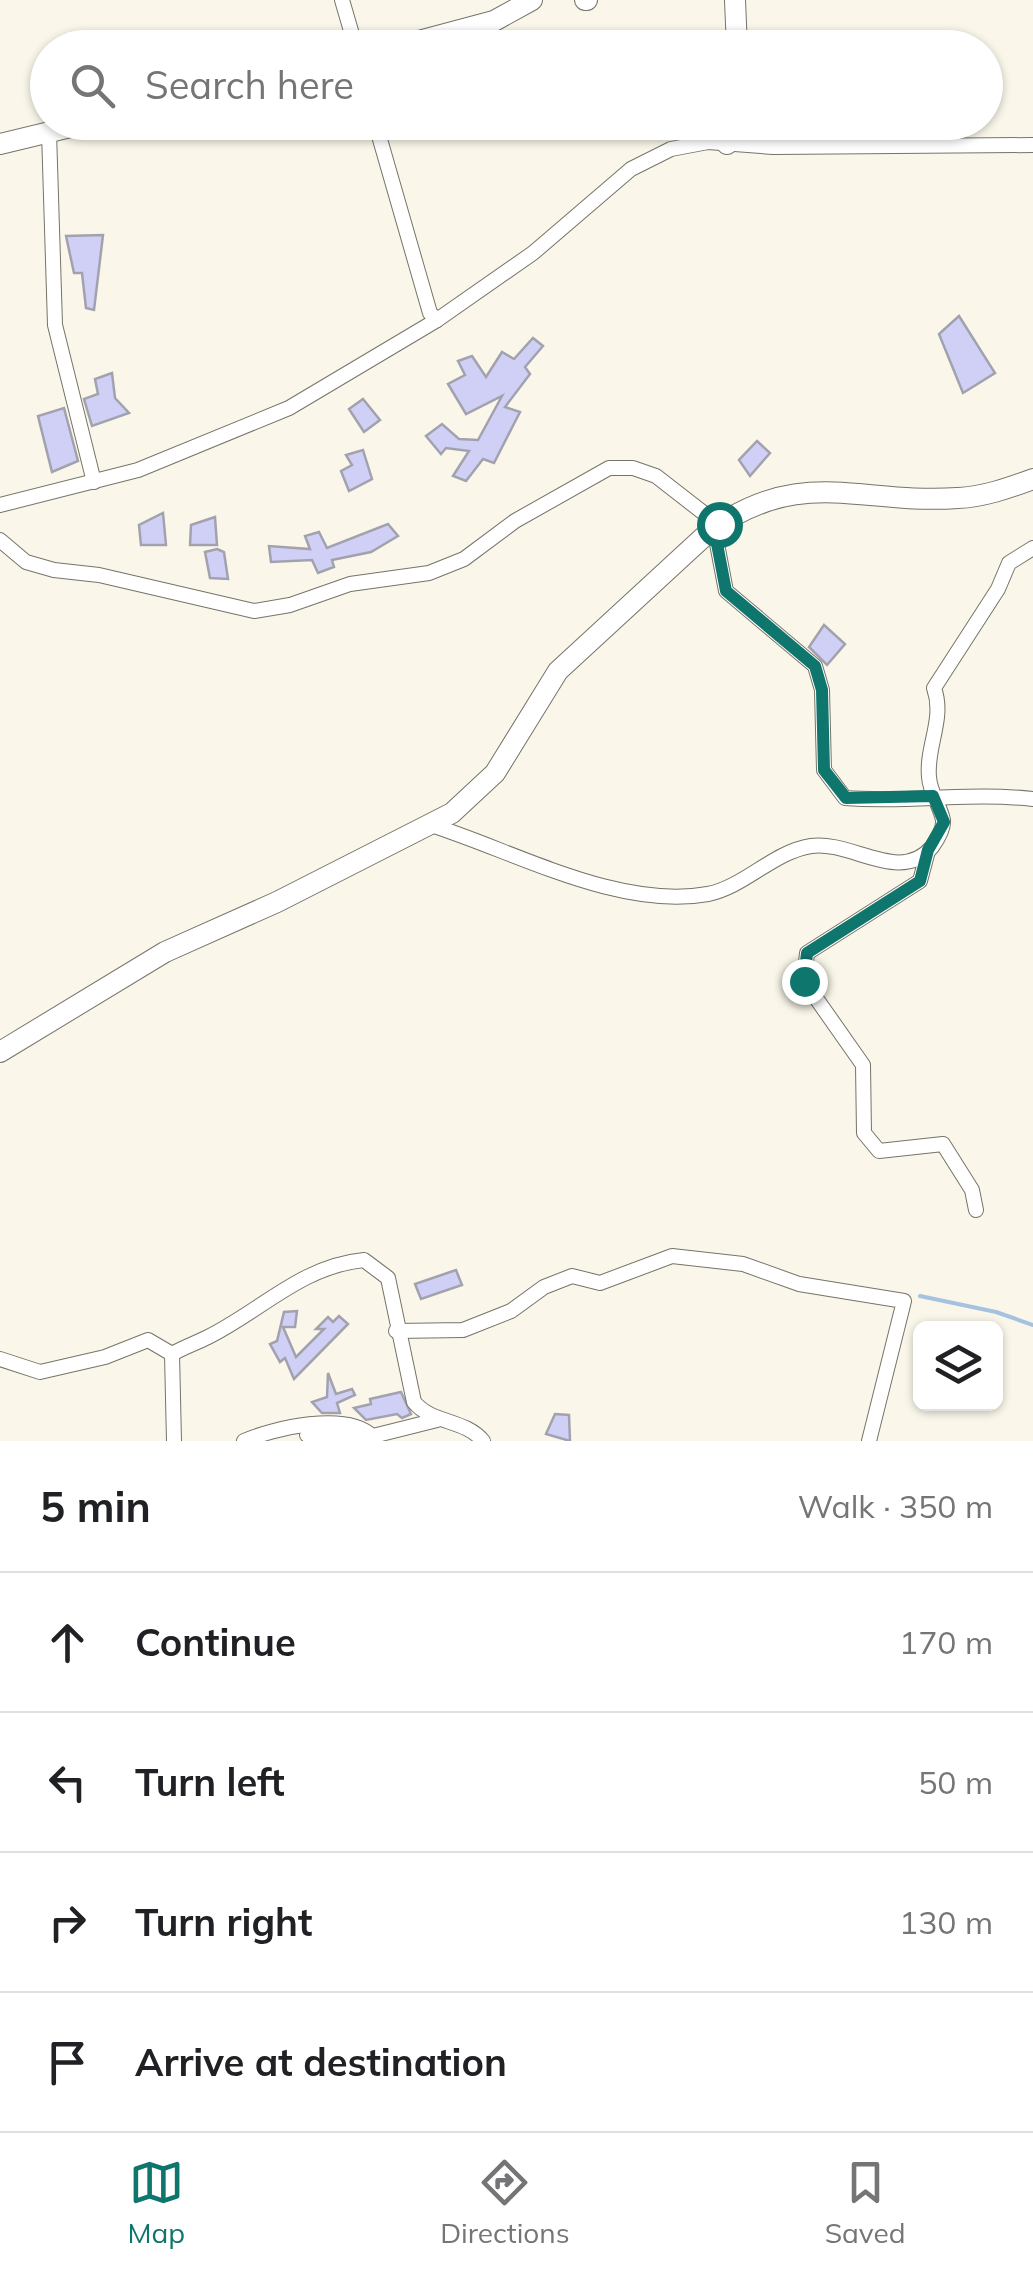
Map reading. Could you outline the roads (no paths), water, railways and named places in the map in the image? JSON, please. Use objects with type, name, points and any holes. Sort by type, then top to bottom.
[{"type":"street","points":[[342,0],[351,30]]},
{"type":"street","points":[[460,30],[494,21],[532,0]]},
{"type":"street","points":[[735,0],[736,30]]},
{"type":"street","points":[[0,144],[30,137]]},
{"type":"street","points":[[49,140],[55,325],[94,482]]},
{"type":"street","points":[[380,140],[430,313],[437,320]]},
{"type":"street","points":[[727,140],[727,144]]},
{"type":"street","points":[[0,505],[138,470],[289,408],[437,320],[533,252],[654,155],[708,142],[1033,146]]},
{"type":"street","points":[[0,540],[26,562],[54,570],[99,575],[254,611],[290,605],[350,584],[429,573],[464,559],[515,520],[609,468],[633,468],[656,476],[716,526],[726,591],[815,666],[822,690],[824,770],[846,798],[976,793],[1033,799]]},
{"type":"street","points":[[0,1052],[165,952],[277,902],[431,824],[474,796],[495,773],[558,672],[716,526],[786,494],[836,490],[962,498],[1033,479]]},
{"type":"street","points":[[976,1210],[972,1190],[942,1144],[879,1151],[864,1134],[863,1065],[804,981],[802,968],[807,953],[920,881],[928,850],[944,822],[928,774],[939,702],[934,688],[998,589],[1010,563],[1033,548]]},
{"type":"street","points":[[431,824],[579,879],[684,897],[714,893],[770,861],[810,846],[838,846],[900,864],[916,861],[928,850]]},
{"type":"street","points":[[396,1331],[463,1330],[512,1312],[544,1287],[572,1276],[600,1283],[672,1256],[743,1264],[798,1284],[904,1300],[868,1441]]},
{"type":"street","points":[[172,1354],[209,1337],[292,1283],[350,1261],[364,1260],[388,1278],[396,1331],[414,1402],[442,1420],[475,1431],[483,1441]]},
{"type":"street","points":[[0,1359],[40,1372],[105,1357],[148,1340],[172,1354]]},
{"type":"street","points":[[172,1354],[174,1441]]},
{"type":"street","points":[[307,1436],[373,1436],[442,1420]]},
{"type":"street","points":[[244,1441],[283,1427],[360,1426],[373,1436]]},
{"type":"waterway","points":[[920,1296],[996,1312],[1033,1325]]}]
